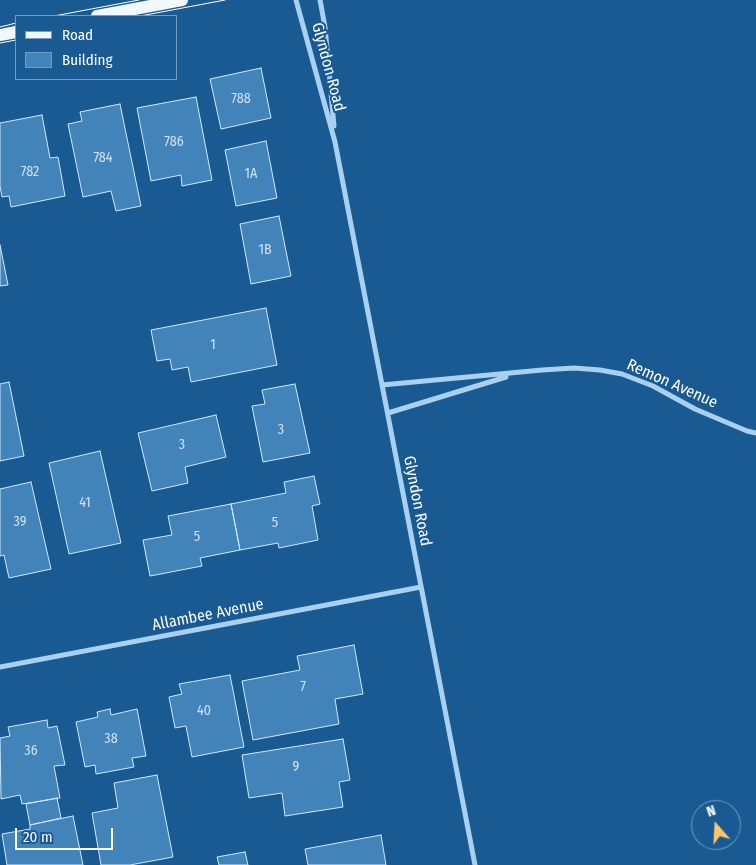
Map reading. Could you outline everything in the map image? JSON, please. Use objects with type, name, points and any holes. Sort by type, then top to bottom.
[{"type":"main road","points":[[103,15],[182,0]]},
{"type":"main road","points":[[0,35],[15,32]]},
{"type":"street","name":"Glyndon Road","points":[[296,0],[335,142],[475,865]]},
{"type":"street","name":"Glyndon Road","points":[[320,0],[325,27],[335,142]]},
{"type":"street","name":"Remon Avenue","points":[[382,385],[574,368],[622,374],[653,386],[695,409],[756,433]]},
{"type":"street","name":"Remon Avenue","points":[[388,412],[516,374]]},
{"type":"street","name":"Allambee Avenue","points":[[0,668],[420,587]]},
{"type":"building","points":[[261,68],[271,118],[221,129],[210,79]]},
{"type":"building","points":[[196,97],[212,180],[182,186],[181,175],[151,181],[137,108]]},
{"type":"building","points":[[120,104],[141,206],[116,211],[111,191],[83,197],[68,124],[82,121],[80,112]]},
{"type":"building","points":[[42,115],[50,158],[58,157],[65,196],[11,207],[9,196],[2,197],[0,186],[0,123]]},
{"type":"building","points":[[266,141],[277,198],[236,206],[225,150]]},
{"type":"building","points":[[279,216],[291,276],[251,284],[240,224]]},
{"type":"building","points":[[0,245],[8,285],[0,286]]},
{"type":"building","points":[[266,308],[277,365],[191,382],[188,367],[172,370],[170,359],[157,361],[151,330]]},
{"type":"building","points":[[9,382],[24,456],[0,461],[0,384]]},
{"type":"building","points":[[295,384],[310,453],[263,462],[252,406],[265,404],[262,390]]},
{"type":"building","points":[[216,415],[226,457],[185,467],[188,483],[152,491],[138,433]]},
{"type":"building","points":[[100,451],[121,543],[69,554],[49,463]]},
{"type":"building","points":[[314,476],[320,504],[312,506],[318,540],[279,548],[278,543],[240,550],[231,504],[286,493],[284,482]]},
{"type":"building","points":[[31,482],[51,569],[9,578],[4,555],[0,556],[0,489]]},
{"type":"building","points":[[231,504],[240,550],[200,558],[202,566],[150,576],[143,540],[172,535],[168,516]]},
{"type":"building","points":[[354,645],[363,694],[335,699],[339,724],[253,740],[242,681],[300,670],[297,656]]},
{"type":"building","points":[[230,675],[244,747],[192,757],[186,726],[175,728],[169,697],[182,694],[179,684]]},
{"type":"building","points":[[110,709],[111,715],[137,709],[146,756],[132,758],[134,767],[96,774],[95,765],[85,767],[76,722],[98,717],[97,712]]},
{"type":"building","points":[[47,720],[48,728],[57,726],[65,765],[54,766],[60,798],[22,804],[20,795],[1,799],[0,738],[10,736],[8,727]]},
{"type":"building","points":[[343,739],[350,780],[339,782],[343,807],[285,816],[282,793],[249,798],[242,755]]},
{"type":"building","points":[[157,775],[173,857],[130,865],[101,865],[92,813],[118,808],[114,783]]},
{"type":"building","points":[[57,798],[61,818],[30,825],[26,804]]},
{"type":"building","points":[[73,816],[83,865],[7,865],[2,834],[30,829],[30,825]]},
{"type":"building","points":[[381,835],[386,865],[308,865],[305,849]]},
{"type":"building","points":[[245,852],[248,865],[219,865],[217,857]]},
{"type":"tram line","points":[[59,15],[139,0]]},
{"type":"tram line","points":[[145,15],[225,0]]},
{"type":"tram line","points":[[0,27],[15,23]]},
{"type":"tram line","points":[[0,43],[15,40]]}]
